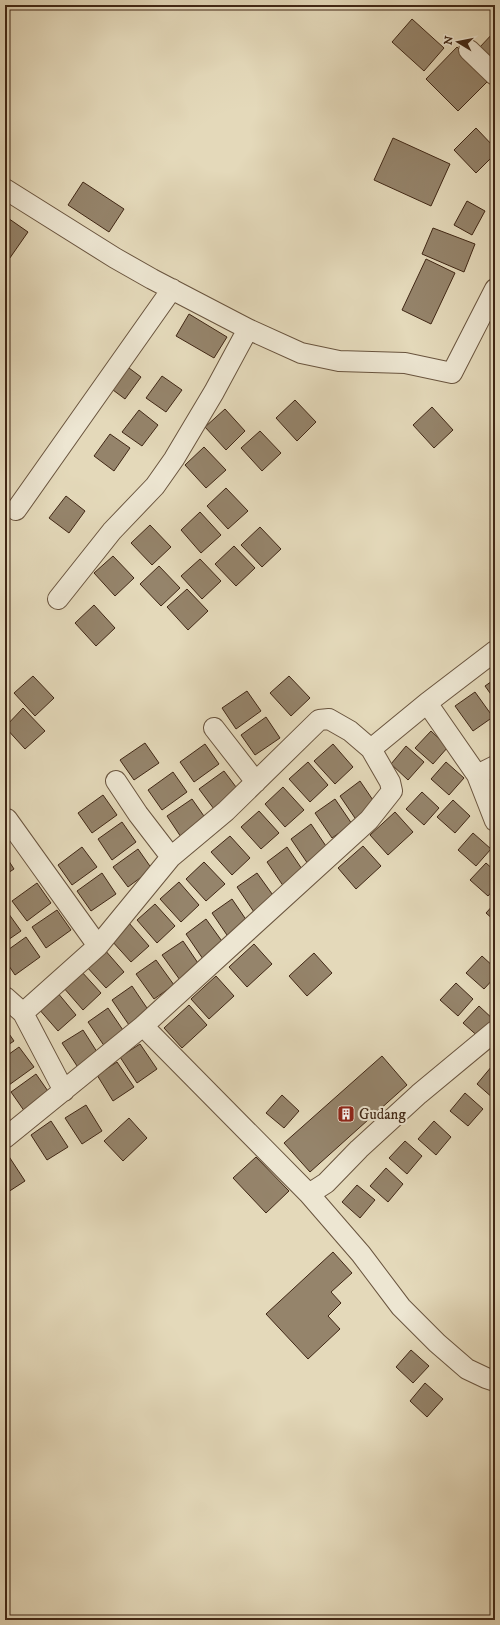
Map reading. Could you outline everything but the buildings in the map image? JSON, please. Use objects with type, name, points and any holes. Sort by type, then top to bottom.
[{"type":"street","points":[[468,50],[495,75]]},
{"type":"street","points":[[5,189],[115,258],[152,279],[248,329],[301,353],[320,357],[339,360],[405,364],[452,373],[495,289]]},
{"type":"street","points":[[16,510],[172,289]]},
{"type":"street","points":[[58,599],[112,531],[155,486],[171,464],[214,392],[248,329]]},
{"type":"street","points":[[371,749],[427,703],[495,651]]},
{"type":"street","points":[[427,703],[478,775],[495,821]]},
{"type":"street","points":[[5,1138],[143,1026],[370,820],[392,791],[390,782],[371,749],[350,731],[329,719],[319,720],[226,811],[171,857],[98,946],[23,1013]]},
{"type":"street","points":[[214,728],[256,782]]},
{"type":"street","points":[[478,775],[495,766]]},
{"type":"street","points":[[116,781],[138,814],[171,857]]},
{"type":"street","points":[[7,819],[98,946]]},
{"type":"street","points":[[5,997],[23,1013],[64,1091]]},
{"type":"street","points":[[143,1026],[288,1170],[361,1254],[406,1312],[437,1344],[468,1369],[495,1381]]},
{"type":"street","points":[[309,1194],[326,1183],[359,1149],[419,1094],[495,1031]]},
{"type":"place","name":"Gudang","points":[[346,1114]]}]
